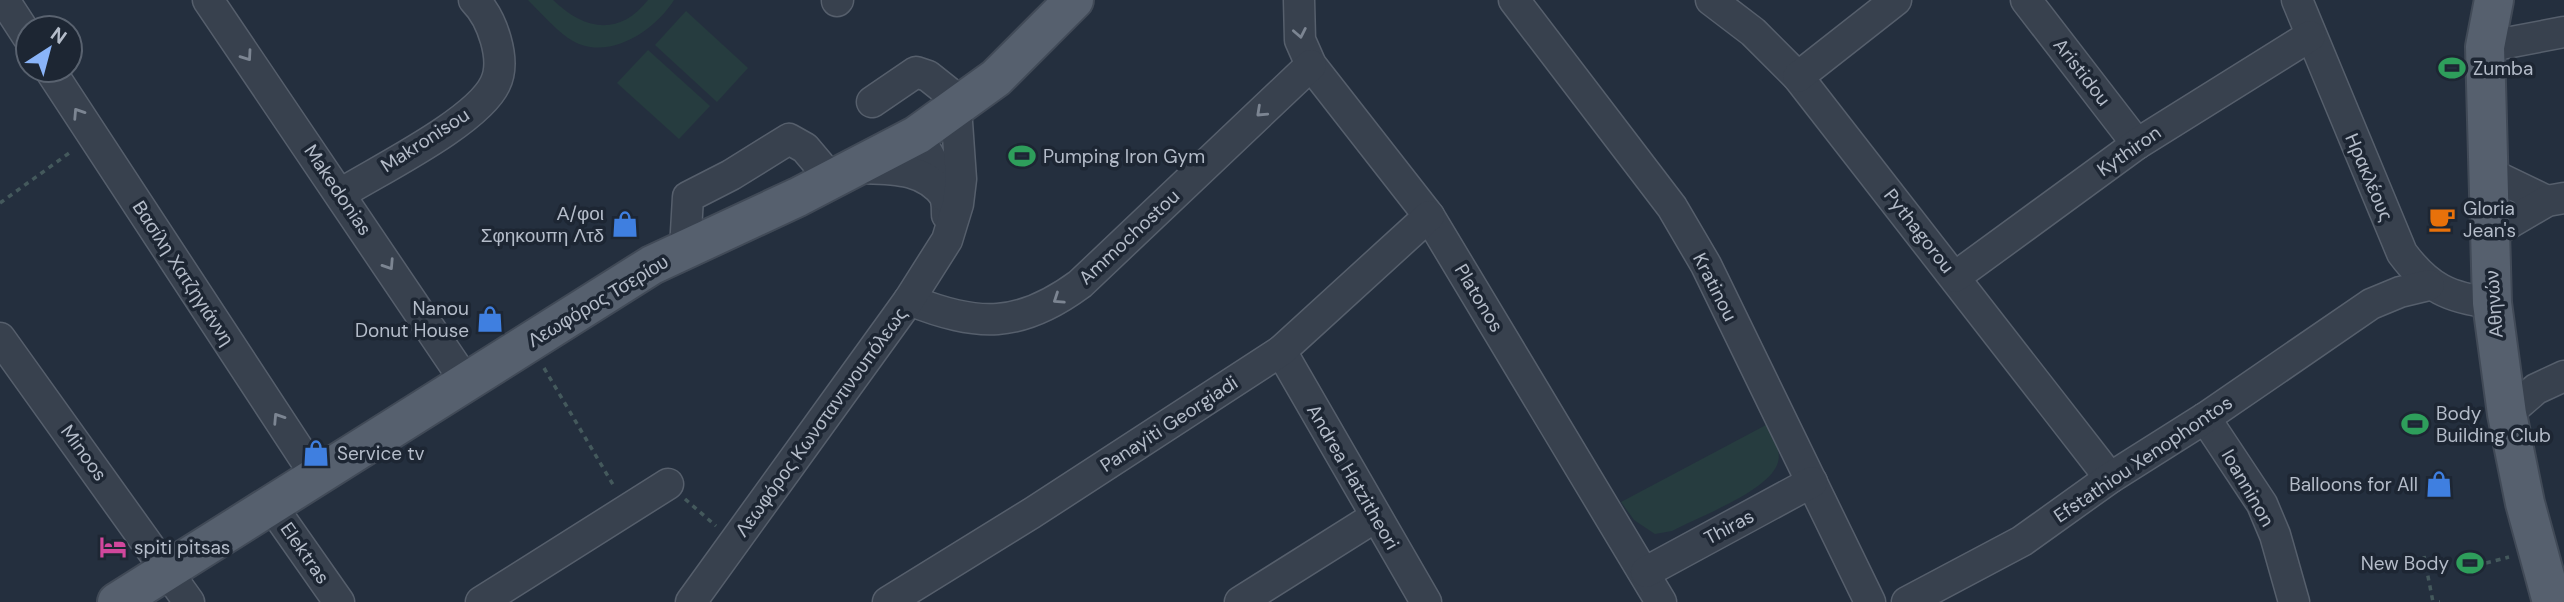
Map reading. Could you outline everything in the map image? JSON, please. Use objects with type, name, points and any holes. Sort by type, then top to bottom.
[{"type":"main road","name":"Λεωφόρος Τσερίου","points":[[117,602],[167,568],[652,265],[845,174],[917,135],[996,78],[1074,0]]},
{"type":"main road","name":"Αθηνών","points":[[2494,0],[2485,47],[2492,303],[2507,414],[2525,503],[2554,585]]},
{"type":"street","points":[[4,0],[14,15]]},
{"type":"street","name":"Makedonias","points":[[208,0],[342,193],[466,382]]},
{"type":"street","name":"Makronisou","points":[[342,193],[468,116],[495,84],[498,45],[484,10],[474,0]]},
{"type":"street","name":"Platonos","points":[[1299,0],[1300,40],[1311,65],[1429,216],[1646,572],[1661,602]]},
{"type":"street","name":"Kratinou","points":[[1514,0],[1672,207],[1706,265],[1870,602]]},
{"type":"street","name":"Pythagorou","points":[[1711,0],[1753,32],[1798,77],[2110,478]]},
{"type":"street","points":[[1798,77],[1896,0]]},
{"type":"street","name":"Aristidou","points":[[2026,0],[2137,144]]},
{"type":"street","name":"Ηρακλέους","points":[[2297,0],[2402,253],[2429,285],[2471,301],[2492,303]]},
{"type":"street","points":[[2485,47],[2564,32]]},
{"type":"street","name":"Kythiron","points":[[1955,277],[2137,144],[2310,36]]},
{"type":"street","name":"Ammochostou","points":[[909,300],[948,315],[987,321],[1026,314],[1052,304],[1080,284],[1311,65]]},
{"type":"street","points":[[872,102],[916,72],[928,76],[959,106]]},
{"type":"street","name":"Βασίλη Χατζηγιάννη","points":[[59,84],[316,475]]},
{"type":"street","name":"Λεωφόρος Κωνσταντινουπόλεως","points":[[691,602],[909,300],[947,240],[958,204],[961,179],[959,106]]},
{"type":"street","points":[[917,135],[939,173],[946,197],[947,240]]},
{"type":"street","points":[[685,249],[688,197],[732,175],[789,139],[845,174],[903,169],[935,184],[946,197]]},
{"type":"street","points":[[2489,173],[2556,200]]},
{"type":"street","points":[[2489,235],[2556,200]]},
{"type":"street","name":"Panayiti Georgiadi","points":[[888,602],[1032,513],[1281,351],[1429,216]]},
{"type":"street","name":"Efstathiou Xenophontos","points":[[2371,304],[2391,277],[2402,253]]},
{"type":"street","name":"Efstathiou Xenophontos","points":[[1907,602],[2022,541],[2110,478],[2205,418],[2371,304],[2400,292],[2429,285]]},
{"type":"street","name":"Minoos","points":[[0,338],[189,602]]},
{"type":"street","name":"Andrea Hatzitheori","points":[[1281,351],[1426,602]]},
{"type":"street","points":[[2498,358],[2521,369],[2559,378]]},
{"type":"street","points":[[2507,414],[2536,389],[2559,378]]},
{"type":"street","name":"Ioanninon","points":[[2205,418],[2262,504],[2275,535],[2294,602]]},
{"type":"street","name":"Thiras","points":[[1646,572],[1812,482]]},
{"type":"street","points":[[481,602],[668,484]]},
{"type":"street","name":"Elektras","points":[[271,505],[339,602]]},
{"type":"street","points":[[1240,602],[1375,517]]},
{"type":"path","points":[[0,203],[93,135]]},
{"type":"path","points":[[528,343],[628,509]]},
{"type":"path","points":[[668,484],[734,542]]},
{"type":"path","points":[[2424,556],[2433,602]]},
{"type":"path","points":[[2486,563],[2509,557]]},
{"type":"green space","points":[[528,0],[553,0],[577,18],[601,25],[625,20],[648,0],[674,0],[654,23],[641,33],[613,46],[597,48],[568,38]]},
{"type":"green space","points":[[686,11],[748,68],[717,102],[655,45]]},
{"type":"green space","points":[[648,50],[710,106],[679,139],[617,83]]},
{"type":"green space","points":[[1766,425],[1778,449],[1777,465],[1760,485],[1730,503],[1672,531],[1655,534],[1634,520],[1621,502]]},
{"type":"place","name":"Zumba","points":[[2452,68]]},
{"type":"place","name":"Pumping Iron Gym","points":[[1022,156]]},
{"type":"place","name":"Gloria Jean's","points":[[2442,219]]},
{"type":"place","name":"Α/φοι Σφηκουπη Λτδ","points":[[625,224]]},
{"type":"place","name":"Nanou Donut House","points":[[490,319]]},
{"type":"place","name":"Body Building Club","points":[[2415,424]]},
{"type":"place","name":"Service tv","points":[[316,453]]},
{"type":"place","name":"Balloons for All","points":[[2439,484]]},
{"type":"place","name":"spiti pitsas","points":[[113,547]]},
{"type":"place","name":"New Body","points":[[2470,563]]}]
